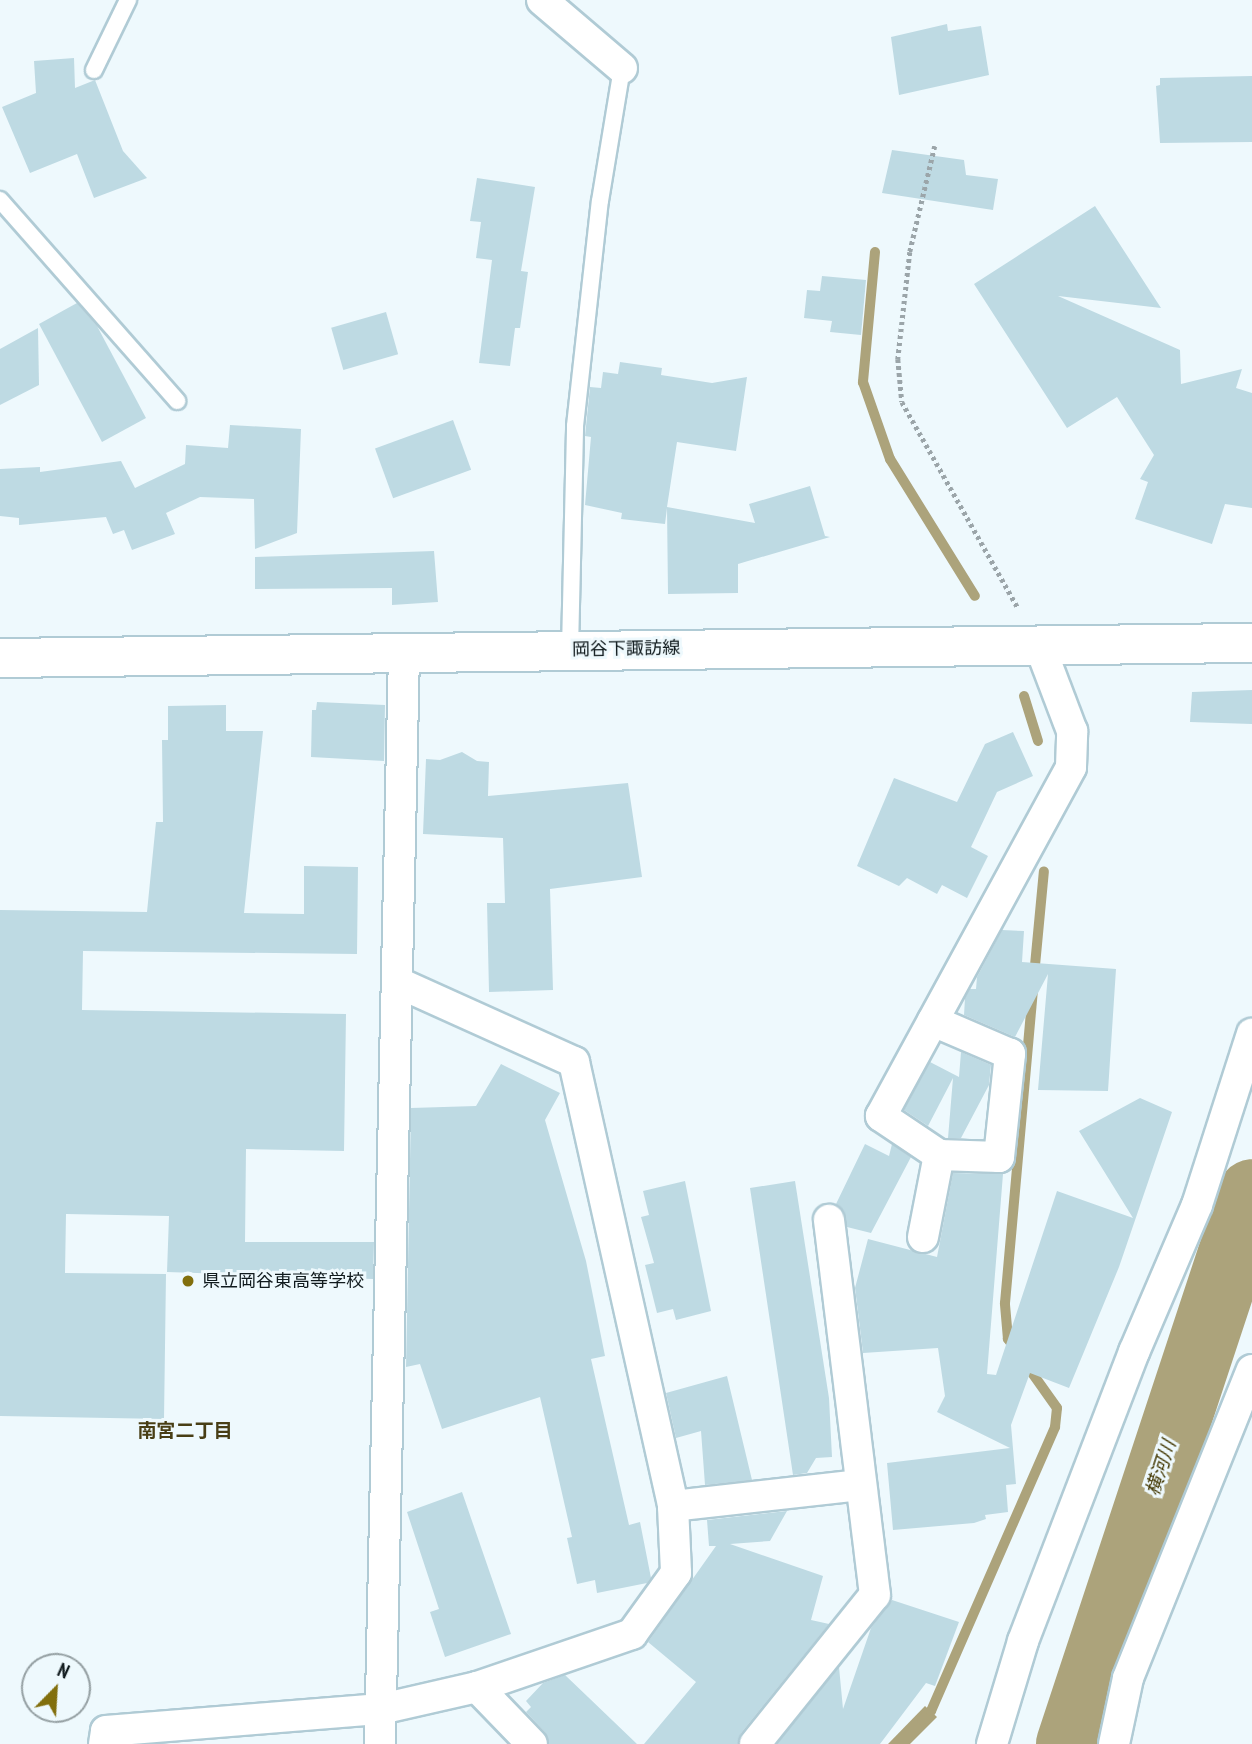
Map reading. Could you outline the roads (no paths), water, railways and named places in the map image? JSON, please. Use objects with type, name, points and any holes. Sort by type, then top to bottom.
[{"type":"main road","name":"岡谷下諏訪線","points":[[0,658],[1252,643]]},
{"type":"street","points":[[541,0],[622,68]]},
{"type":"street","points":[[933,1021],[1010,1054],[999,1157],[939,1156],[881,1116],[1071,767],[1072,731],[1039,644]]},
{"type":"street","points":[[380,1744],[399,983],[404,652]]},
{"type":"street","points":[[104,1744],[106,1731],[381,1709],[477,1688],[632,1634],[676,1573],[673,1506],[574,1062],[399,983]]},
{"type":"street","points":[[992,1744],[1028,1628],[1134,1352],[1197,1205],[1252,1034]]},
{"type":"street","points":[[923,1237],[939,1156]]},
{"type":"street","points":[[755,1744],[875,1595],[829,1220]]},
{"type":"street","points":[[1114,1744],[1128,1678],[1252,1370]]},
{"type":"street","points":[[673,1506],[861,1485]]},
{"type":"street","points":[[477,1688],[532,1744]]},
{"type":"lane","points":[[94,70],[128,0]]},
{"type":"lane","points":[[569,650],[575,426],[600,201],[622,68]]},
{"type":"lane","points":[[0,200],[177,401]]},
{"type":"waterway","points":[[875,252],[863,382],[890,459],[975,596]]},
{"type":"waterway","points":[[1024,696],[1038,741]]},
{"type":"waterway","points":[[1034,976],[1044,871]]},
{"type":"waterway","points":[[1016,1350],[1008,1339],[1005,1303],[1033,992]]},
{"type":"waterway","name":"横河川","points":[[1070,1744],[1252,1193]]},
{"type":"waterway","points":[[922,1720],[931,1711],[1055,1427],[1057,1408],[1025,1363]]},
{"type":"place","name":"県立岡谷東高等学校","points":[[188,1281]]},
{"type":"district","name":"南宮二丁目","points":[[185,1431]]}]
